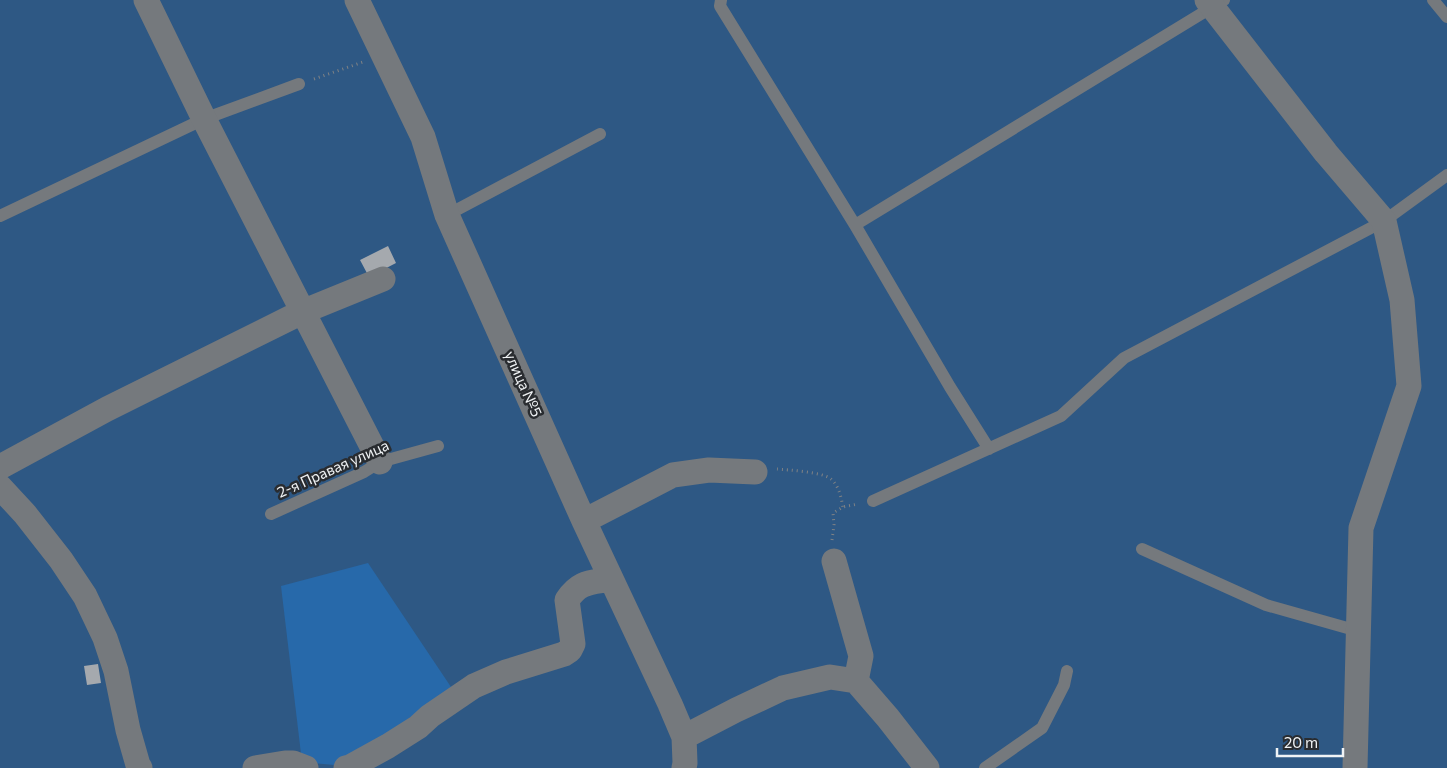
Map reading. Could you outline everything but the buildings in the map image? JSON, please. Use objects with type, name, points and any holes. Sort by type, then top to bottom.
[{"type":"street","points":[[146,0],[204,119],[380,462]]},
{"type":"street","name":"улица №5","points":[[357,0],[422,137],[447,215],[584,520],[670,704],[684,737],[684,768]]},
{"type":"street","points":[[1214,3],[1326,153],[1384,222],[1402,300],[1410,386],[1361,528],[1355,768]]},
{"type":"street","points":[[0,467],[107,409],[302,312],[383,279]]},
{"type":"street","points":[[584,520],[673,475],[709,470],[755,472]]},
{"type":"street","points":[[0,487],[25,514],[61,560],[89,604],[105,638],[116,671],[128,730],[140,768]]},
{"type":"street","points":[[834,562],[861,656],[856,681]]},
{"type":"street","points":[[346,768],[388,746],[418,727],[430,716],[474,686],[506,672],[564,654],[570,650],[573,644],[567,600],[574,590],[582,584],[611,578]]},
{"type":"street","points":[[684,737],[783,688],[830,677],[856,681],[928,768]]},
{"type":"street","points":[[255,768],[285,763],[293,763],[306,768]]},
{"type":"lane","points":[[721,0],[720,6],[855,225],[950,387],[989,449]]},
{"type":"lane","points":[[1433,0],[1447,17]]},
{"type":"lane","points":[[855,225],[1214,3]]},
{"type":"lane","points":[[0,216],[204,119],[299,84]]},
{"type":"lane","points":[[447,215],[600,134]]},
{"type":"lane","points":[[874,501],[1061,416],[1124,358],[1384,222],[1447,175]]},
{"type":"lane","name":"2-я Правая улица","points":[[270,514],[364,472],[380,462],[438,446]]},
{"type":"lane","points":[[1142,549],[1266,605],[1358,631]]},
{"type":"lane","points":[[985,768],[1042,728],[1064,685],[1067,672]]},
{"type":"path","points":[[299,84],[383,55]]},
{"type":"path","points":[[755,472],[771,468],[785,469],[815,473],[830,478],[839,490],[843,507]]},
{"type":"path","points":[[834,562],[831,543],[834,525],[833,513],[843,507],[874,501]]},
{"type":"shaded area","points":[[0,0],[1447,0],[1447,768],[0,768]]},
{"type":"shaded area","points":[[368,563],[451,687],[365,751],[334,765],[302,762],[281,586]]}]
